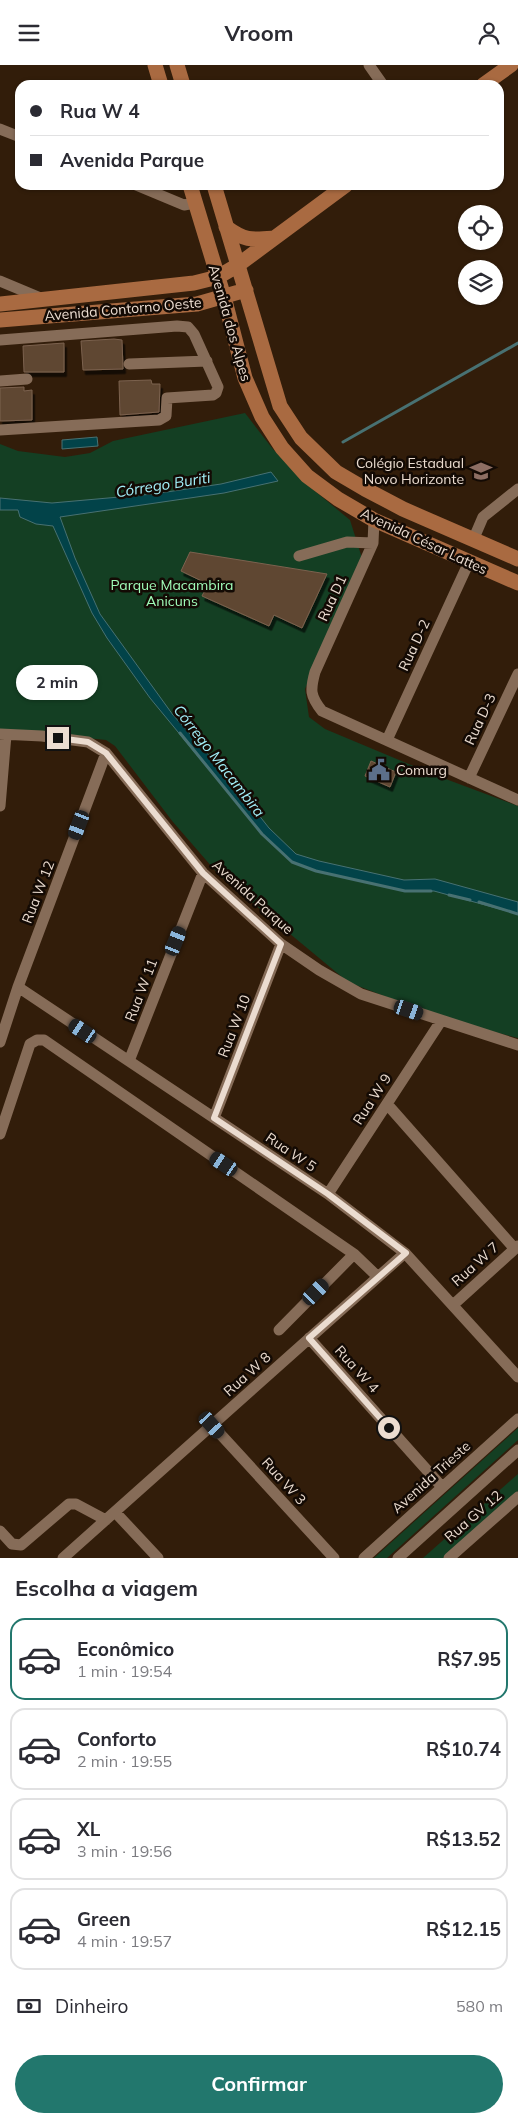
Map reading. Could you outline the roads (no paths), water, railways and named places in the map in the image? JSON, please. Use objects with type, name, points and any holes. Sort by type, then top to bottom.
[{"type":"main road","points":[[155,65],[160,80]]},
{"type":"main road","points":[[178,65],[182,80]]},
{"type":"main road","points":[[490,80],[511,65]]},
{"type":"main road","name":"Avenida dos Alpes","points":[[191,190],[224,297],[245,378],[262,417],[282,448],[307,476]]},
{"type":"main road","name":"Avenida dos Alpes","points":[[215,190],[280,406],[301,438]]},
{"type":"main road","name":"Avenida Contorno Oeste","points":[[0,304],[194,283],[218,277],[238,265],[339,190]]},
{"type":"main road","points":[[226,227],[248,240],[274,238]]},
{"type":"main road","name":"Avenida Contorno Oeste","points":[[0,320],[197,303],[246,290]]},
{"type":"main road","name":"Avenida César Lattes","points":[[301,438],[336,472],[365,489],[403,509],[474,538],[518,559]]},
{"type":"main road","name":"Avenida César Lattes","points":[[307,476],[338,499],[374,520],[518,583]]},
{"type":"street","points":[[369,65],[380,80]]},
{"type":"street","points":[[0,129],[15,135]]},
{"type":"street","points":[[148,190],[184,205],[195,203]]},
{"type":"street","points":[[0,281],[43,299]]},
{"type":"street","points":[[62,315],[64,335]]},
{"type":"street","points":[[0,340],[177,326],[188,327],[194,334],[218,387],[216,393],[167,398],[168,411],[163,419],[0,430]]},
{"type":"street","points":[[130,365],[207,361]]},
{"type":"street","points":[[0,381],[27,379]]},
{"type":"street","points":[[474,538],[483,517],[518,489]]},
{"type":"street","name":"Rua D1","points":[[374,520],[373,543],[314,672],[311,687],[313,700],[322,711],[387,740]]},
{"type":"street","points":[[299,556],[347,542],[373,543]]},
{"type":"street","name":"Rua D-2","points":[[387,740],[469,562]]},
{"type":"street","name":"Rua D-3","points":[[469,778],[513,696],[518,674]]},
{"type":"street","points":[[0,806],[3,734]]},
{"type":"street","name":"Avenida Parque","points":[[3,734],[42,736],[88,742],[106,753],[203,873],[281,944],[320,970],[361,994],[518,1045]]},
{"type":"street","points":[[387,740],[518,800]]},
{"type":"street","name":"Rua W 12","points":[[0,1042],[18,987],[106,753]]},
{"type":"street","name":"Rua W 11","points":[[129,1061],[203,873]]},
{"type":"street","name":"Rua W 10","points":[[214,1118],[281,944]]},
{"type":"street","name":"Rua W 5","points":[[18,987],[328,1194],[406,1253],[518,1377]]},
{"type":"street","name":"Rua W 9","points":[[328,1194],[441,1021]]},
{"type":"street","points":[[0,1134],[30,1044],[37,1040],[44,1040],[354,1254],[378,1277]]},
{"type":"street","points":[[387,1103],[517,1247]]},
{"type":"street","name":"Rua W 7","points":[[452,1305],[517,1247]]},
{"type":"street","name":"Rua W 8","points":[[63,1558],[406,1253]]},
{"type":"street","points":[[278,1329],[354,1254]]},
{"type":"street","name":"Rua W 4","points":[[309,1338],[442,1487]]},
{"type":"street","name":"Avenida Trieste","points":[[364,1558],[518,1419]]},
{"type":"street","name":"Rua W 3","points":[[212,1425],[334,1558]]},
{"type":"street","points":[[398,1558],[518,1450]]},
{"type":"street","name":"Rua GV 12","points":[[449,1558],[518,1497]]},
{"type":"street","points":[[0,1531],[12,1544],[21,1545],[69,1504],[76,1504],[106,1520]]},
{"type":"street","points":[[115,1512],[158,1558]]},
{"type":"water","points":[[97,437],[98,446],[62,449],[62,440]]},
{"type":"water","points":[[271,472],[278,481],[224,493],[60,517],[75,558],[100,614],[173,715],[232,781],[269,828],[296,854],[404,880],[435,879],[518,902],[518,914],[434,891],[405,891],[316,871],[292,862],[262,834],[150,698],[107,638],[92,613],[53,526],[36,524],[20,517],[18,510],[0,510],[0,498],[52,503],[153,494],[221,484]]},
{"type":"waterway","name":"Córrego Buriti","points":[[343,442],[518,343]]},
{"type":"waterway","name":"Córrego Macambira","points":[[180,733],[262,834],[292,862],[316,871],[405,891],[431,891]]},
{"type":"waterway","name":"Córrego Macambira","points":[[449,895],[470,900]]},
{"type":"waterway","name":"Córrego Macambira","points":[[479,902],[518,914]]},
{"type":"place","name":"Colégio Estadual Novo Horizonte","points":[[481,471]]},
{"type":"place","name":"Comurg","points":[[379,770]]},
{"type":"park label","name":"Parque Macambira Anicuns","points":[[172,593]]}]
